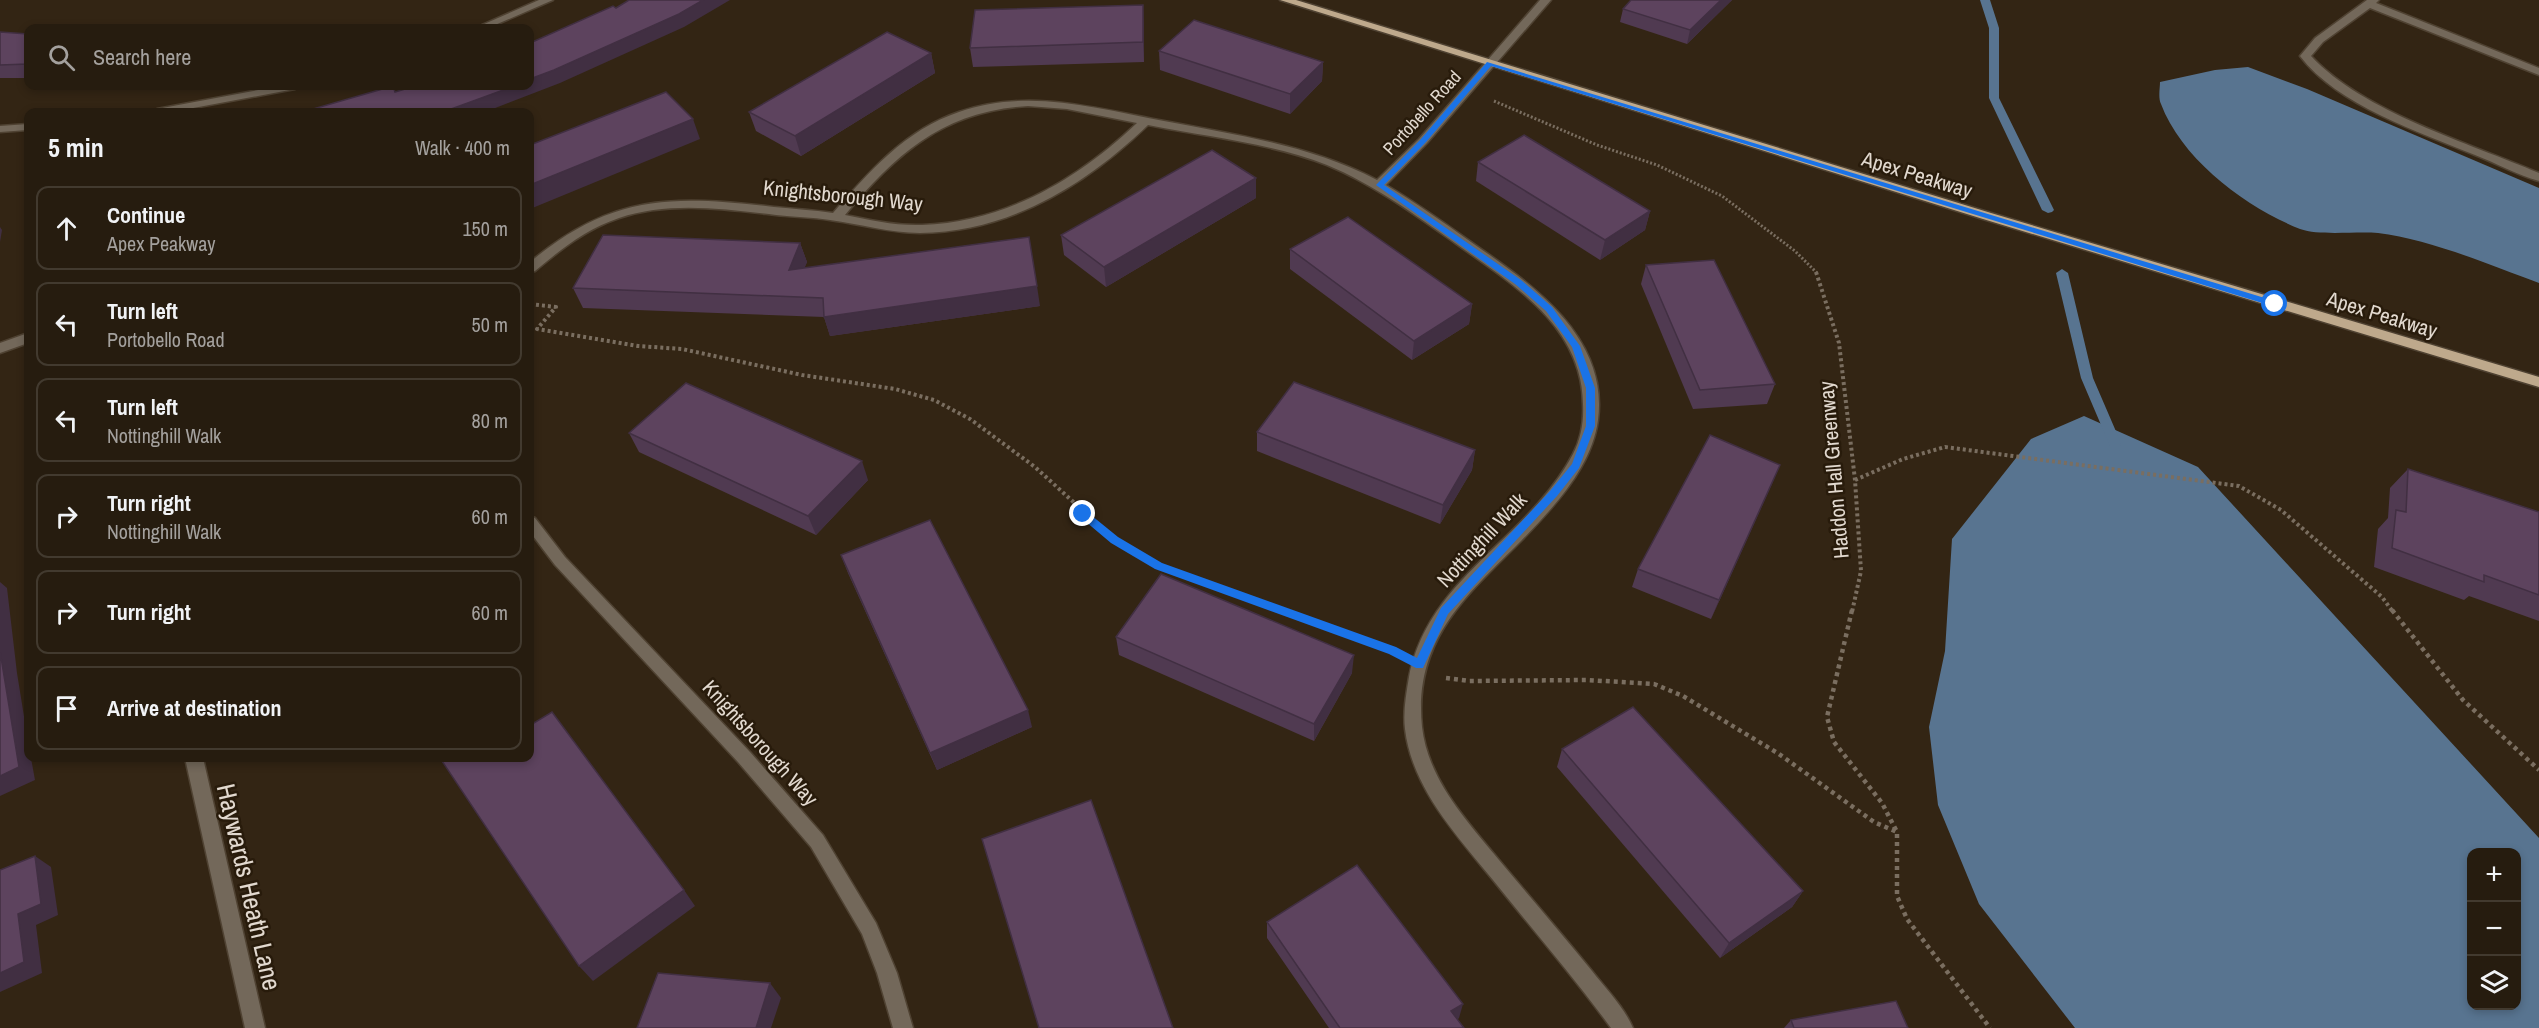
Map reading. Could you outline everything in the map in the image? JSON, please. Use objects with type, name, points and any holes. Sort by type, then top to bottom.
[{"type":"main road","name":"Apex Peakway","points":[[1285,0],[2539,382]]},
{"type":"street","points":[[490,24],[548,0]]},
{"type":"street","name":"Portobello Road","points":[[1380,185],[1423,141],[1546,0]]},
{"type":"street","points":[[2539,72],[2372,2],[2319,40],[2305,56],[2313,70],[2361,100],[2539,177]]},
{"type":"street","points":[[178,108],[274,90]]},
{"type":"street","points":[[836,217],[902,145],[935,125],[965,113],[1004,104],[1037,103],[1075,106],[1309,155],[1380,185]]},
{"type":"street","name":"Knightsborough Way","points":[[534,265],[558,245],[601,221],[619,214],[662,204],[684,202],[731,206],[921,229],[978,222],[1023,206],[1071,182],[1117,151],[1146,122]]},
{"type":"street","points":[[0,129],[24,126]]},
{"type":"street","name":"Nottinghill Walk","points":[[1380,185],[1518,282],[1549,309],[1576,346],[1590,388],[1590,426],[1576,465],[1554,494],[1444,611],[1429,639],[1420,665],[1413,700],[1411,727],[1422,763],[1451,815],[1623,1028]]},
{"type":"street","points":[[0,348],[24,339]]},
{"type":"street","name":"Knightsborough Way","points":[[534,527],[560,561],[744,757],[817,841],[869,929],[887,973],[903,1028]]},
{"type":"street","name":"Haywards Heath Lane","points":[[195,762],[255,1028]]},
{"type":"path","name":"Haddon Hall Greenway","points":[[1485,98],[1597,145],[1657,165],[1722,196],[1796,251],[1818,274],[1839,343],[1855,480],[1860,571],[1827,717],[1834,742],[1882,803],[1897,832],[1897,896],[1907,919],[1990,1028]]},
{"type":"path","points":[[534,304],[556,307],[537,329],[638,346],[682,349],[802,375],[904,391],[934,400],[970,419],[1000,441],[1035,467],[1115,540],[1159,566],[1392,651],[1444,678],[1469,681],[1587,680],[1654,684],[1683,696],[1779,754],[1874,822],[1897,832]]},
{"type":"path","points":[[1855,480],[1903,459],[1945,447],[2239,486],[2281,510],[2382,597],[2463,700],[2539,770]]},
{"type":"water","points":[[2248,67],[2307,89],[2539,188],[2539,283],[2459,253],[2398,236],[2300,229],[2238,195],[2200,163],[2184,144],[2161,104],[2160,82],[2215,70]]},
{"type":"water","points":[[2084,416],[2198,467],[2539,838],[2539,1028],[2075,1028],[1979,904],[1938,805],[1929,727],[1945,651],[1952,539],[2031,439]]},
{"type":"building","points":[[629,0],[703,0],[679,14],[534,78],[534,41],[613,6],[616,8]]},
{"type":"building","points":[[1631,0],[1721,0],[1690,30],[1623,9]]},
{"type":"building","points":[[1143,5],[1143,42],[970,48],[975,10]]},
{"type":"building","points":[[1194,20],[1323,62],[1290,94],[1159,51]]},
{"type":"building","points":[[0,32],[24,34],[24,64],[0,65]]},
{"type":"building","points":[[887,32],[931,53],[795,136],[749,112]]},
{"type":"building","points":[[379,90],[394,90],[395,92],[402,90],[503,90],[454,108],[316,108]]},
{"type":"building","points":[[666,92],[693,119],[534,183],[534,143]]},
{"type":"building","points":[[1524,135],[1650,211],[1605,240],[1478,162]]},
{"type":"building","points":[[1212,150],[1256,178],[1104,267],[1061,235]]},
{"type":"building","points":[[1348,217],[1472,304],[1414,341],[1290,249]]},
{"type":"building","points":[[603,235],[800,243],[789,270],[1029,237],[1037,286],[824,317],[823,298],[573,288]]},
{"type":"building","points":[[1714,260],[1775,384],[1700,390],[1646,265]]},
{"type":"building","points":[[1294,382],[1475,450],[1443,505],[1257,432]]},
{"type":"building","points":[[686,383],[862,461],[808,516],[629,433]]},
{"type":"building","points":[[1710,435],[1780,465],[1719,600],[1638,569]]},
{"type":"building","points":[[2408,469],[2539,512],[2539,595],[2484,575],[2484,582],[2392,548],[2396,510],[2406,512]]},
{"type":"building","points":[[930,520],[1028,710],[930,753],[841,555]]},
{"type":"building","points":[[1161,574],[1354,655],[1314,724],[1116,637]]},
{"type":"building","points":[[0,651],[19,767],[0,776]]},
{"type":"building","points":[[1633,707],[1803,891],[1729,943],[1562,749]]},
{"type":"building","points":[[552,712],[684,890],[579,966],[443,762],[534,762],[534,723]]},
{"type":"building","points":[[1091,800],[1173,1028],[1039,1028],[982,839]]},
{"type":"building","points":[[35,856],[41,904],[18,914],[24,962],[0,973],[0,870]]},
{"type":"building","points":[[1357,865],[1463,1004],[1451,1011],[1464,1028],[1340,1028],[1267,922]]},
{"type":"building","points":[[658,973],[770,983],[756,1028],[637,1028]]},
{"type":"building","points":[[1896,1001],[1908,1028],[1794,1028],[1791,1020]]},
{"type":"waterway","points":[[1985,0],[1994,28],[1994,98],[2048,210]]},
{"type":"waterway","points":[[2062,273],[2087,378],[2115,443]]},
{"type":"route","points":[[1083,514],[1115,540],[1159,566],[1392,651],[1420,665],[1429,639],[1444,611],[1554,494],[1576,465],[1590,426],[1590,388],[1576,346],[1549,309],[1518,282],[1380,185],[1423,141],[1490,64],[2275,304]]}]
